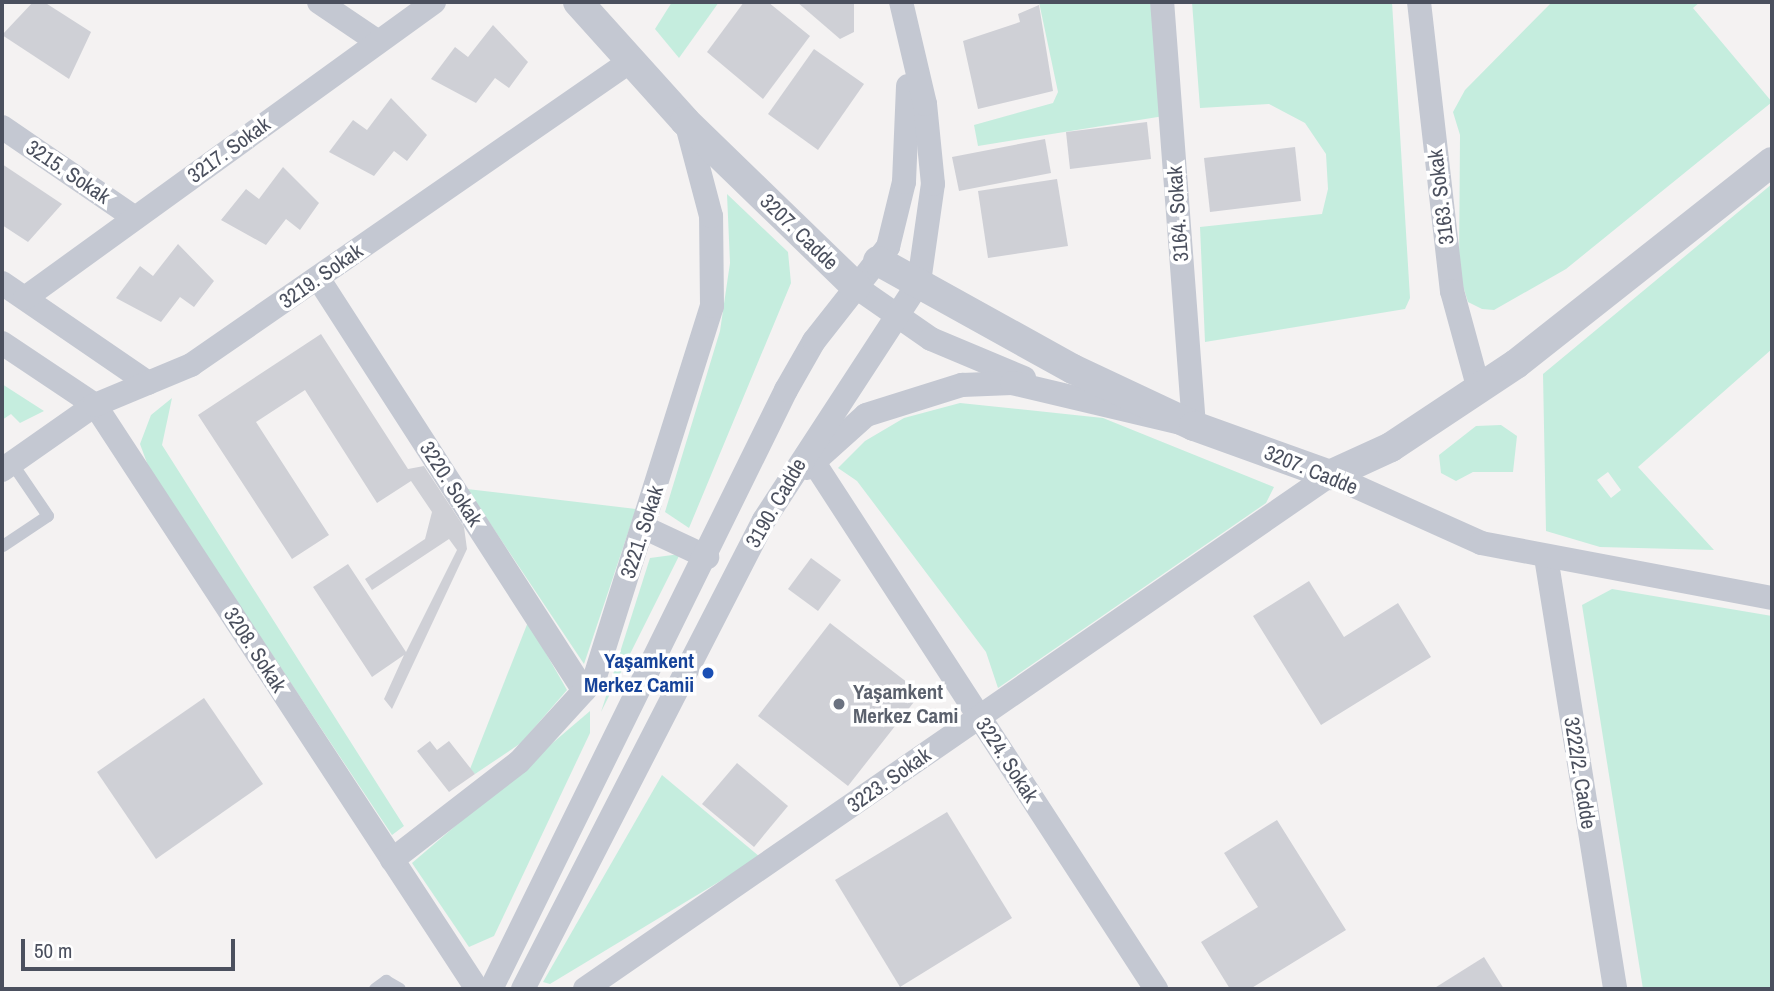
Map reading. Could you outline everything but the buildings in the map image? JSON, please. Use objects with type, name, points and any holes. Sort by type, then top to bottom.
[{"type":"street","points":[[319,2],[378,42]]},
{"type":"street","name":"3217. Sokak","points":[[25,298],[434,2]]},
{"type":"street","name":"3207. Cadde","points":[[578,2],[629,62],[685,121],[856,287],[896,318],[973,359],[1069,393]]},
{"type":"street","name":"3190. Cadde","points":[[491,989],[707,557],[786,390],[856,287],[878,261],[896,225],[907,158],[909,97],[899,2]]},
{"type":"street","name":"3190. Cadde","points":[[523,989],[764,520],[919,282],[933,184],[925,104],[899,2]]},
{"type":"street","name":"3164. Sokak","points":[[1163,2],[1194,426]]},
{"type":"street","name":"3163. Sokak","points":[[1419,2],[1452,291],[1479,390]]},
{"type":"street","name":"3219. Sokak","points":[[7,467],[95,405],[191,365],[629,62]]},
{"type":"street","name":"3221. Sokak","points":[[392,860],[519,762],[594,680],[712,306],[708,195],[685,121]]},
{"type":"street","name":"3215. Sokak","points":[[2,127],[135,218]]},
{"type":"street","points":[[1330,475],[1391,447],[1479,390],[1628,282],[1772,162]]},
{"type":"street","name":"3207. Cadde","points":[[878,261],[1073,369],[1194,426],[1330,475],[1452,534],[1546,556],[1772,598]]},
{"type":"street","name":"3220. Sokak","points":[[318,278],[584,691]]},
{"type":"street","points":[[2,283],[148,383]]},
{"type":"street","name":"3208. Sokak","points":[[2,343],[95,405],[477,989]]},
{"type":"street","points":[[764,520],[813,461],[866,415],[933,389],[1012,383],[1069,393],[1194,426]]},
{"type":"street","name":"3224. Sokak","points":[[813,461],[1156,989]]},
{"type":"street","name":"3223. Sokak","points":[[585,989],[1330,475]]},
{"type":"street","points":[[643,527],[707,557]]},
{"type":"street","name":"3222/2. Cadde","points":[[1546,556],[1615,989]]},
{"type":"lane","points":[[3,546],[48,516],[7,467]]},
{"type":"lane","points":[[375,989],[386,981],[400,989]]},
{"type":"green space","points":[[672,2],[719,2],[679,58],[655,29]]},
{"type":"green space","points":[[1039,2],[1153,2],[1164,116],[978,146],[974,125],[1053,103],[1058,92]]},
{"type":"green space","points":[[1192,2],[1392,2],[1410,298],[1405,309],[1205,342],[1200,227],[1322,214],[1328,189],[1326,154],[1305,123],[1269,104],[1200,108]]},
{"type":"green space","points":[[1552,2],[1700,2],[1693,8],[1772,102],[1566,269],[1494,310],[1482,309],[1468,302],[1459,273],[1460,135],[1453,112],[1465,90]]},
{"type":"green space","points":[[1772,184],[1772,349],[1638,467],[1714,550],[1600,547],[1546,531],[1543,374]],"holes":[[[1608,472],[1621,490],[1611,498],[1597,480]]]},
{"type":"green space","points":[[727,194],[788,252],[791,283],[689,528],[665,512],[720,331],[730,263]]},
{"type":"green space","points":[[2,384],[44,411],[20,423],[11,414],[2,420]]},
{"type":"green space","points":[[172,398],[162,445],[404,826],[392,835],[150,471],[140,444],[151,415]]},
{"type":"green space","points":[[960,403],[1103,418],[1274,487],[1266,503],[998,688],[986,652],[857,481],[838,468],[865,441],[904,418]]},
{"type":"green space","points":[[1501,425],[1517,436],[1513,472],[1473,472],[1456,481],[1441,473],[1439,455],[1476,426]]},
{"type":"green space","points":[[467,489],[636,509],[584,664]]},
{"type":"green space","points":[[680,554],[601,712],[650,558]]},
{"type":"green space","points":[[1612,589],[1772,616],[1772,989],[1643,989],[1582,605]]},
{"type":"green space","points":[[528,622],[567,690],[521,743],[475,774],[470,769]]},
{"type":"green space","points":[[590,711],[590,733],[494,936],[469,947],[412,863]]},
{"type":"green space","points":[[662,775],[760,857],[550,984],[543,982]]},
{"type":"place","name":"Yaşamkent Merkez Camii","points":[[708,673]]},
{"type":"place","name":"Yaşamkent Merkez Cami","points":[[839,704]]}]
